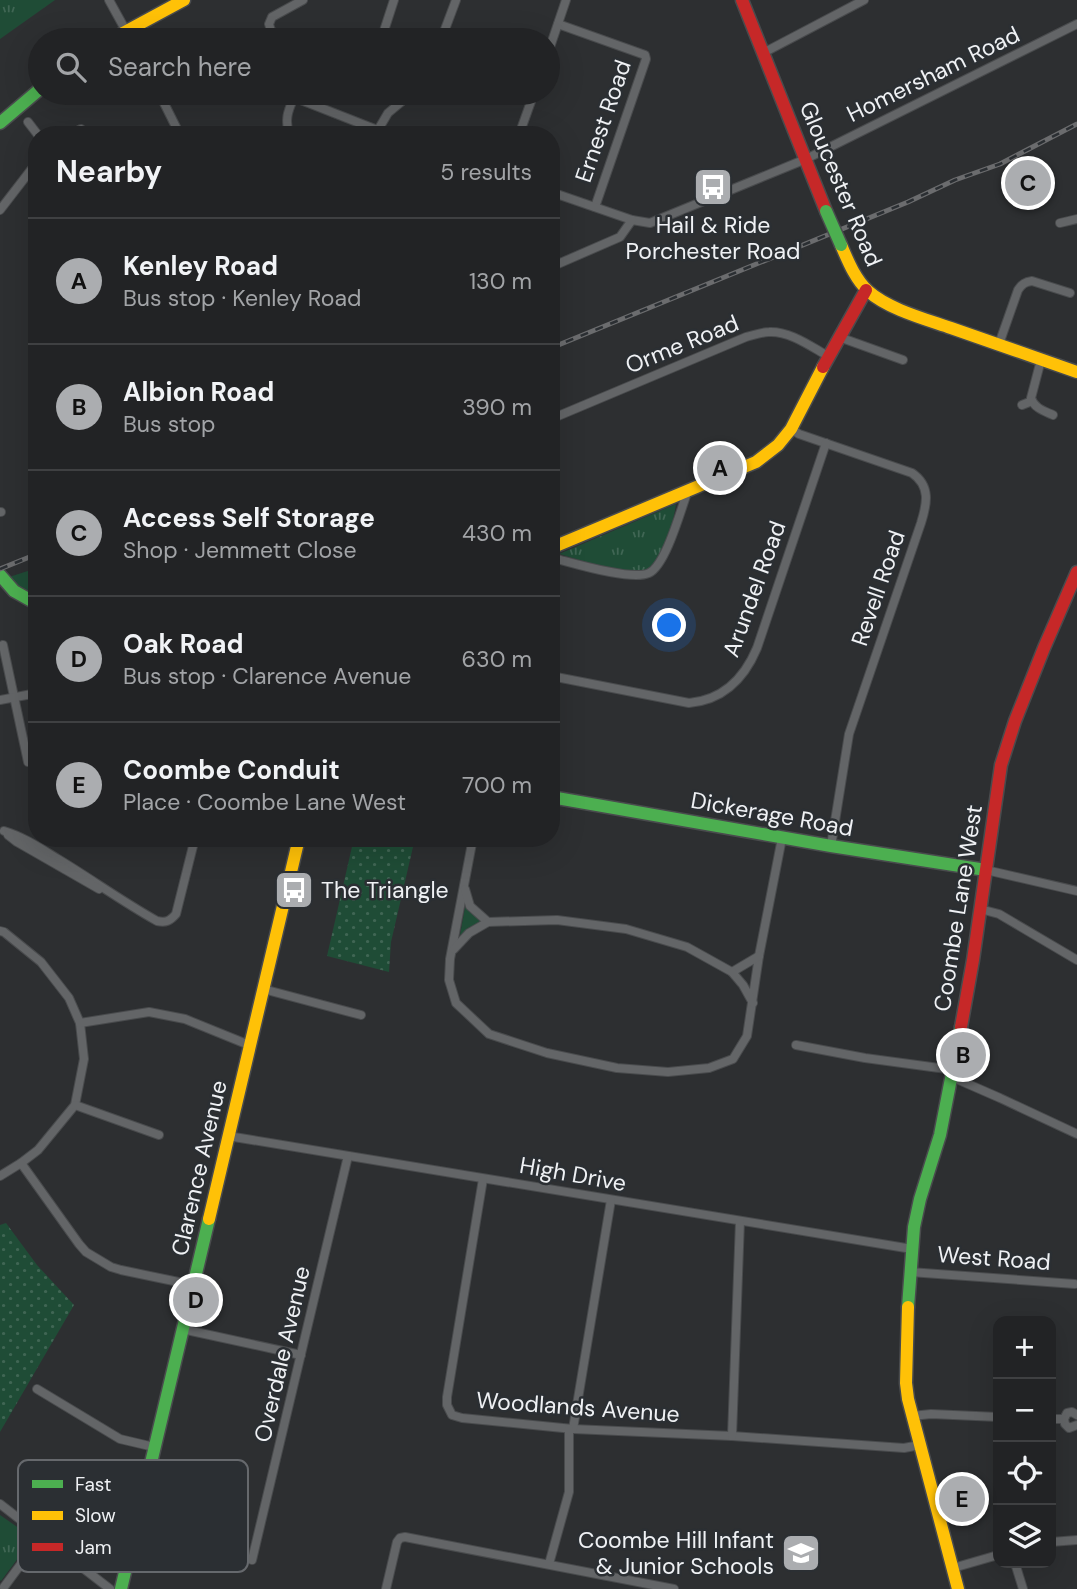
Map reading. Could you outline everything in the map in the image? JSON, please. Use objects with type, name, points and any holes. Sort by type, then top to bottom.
[{"type":"street","points":[[108,0],[124,28]]},
{"type":"street","points":[[141,28],[184,0]]},
{"type":"street","points":[[270,28],[272,17],[303,0]]},
{"type":"street","points":[[385,28],[394,0]]},
{"type":"street","points":[[446,28],[456,0]]},
{"type":"street","points":[[557,28],[566,0]]},
{"type":"street","name":"Gloucester Road","points":[[742,0],[826,211],[853,270],[866,289],[904,311],[1077,372]]},
{"type":"street","points":[[763,53],[864,0]]},
{"type":"street","name":"Ernest Road","points":[[558,24],[645,55],[646,60],[594,207]]},
{"type":"street","name":"Homersham Road","points":[[632,220],[650,223],[806,159],[1077,24]]},
{"type":"street","points":[[0,123],[28,99]]},
{"type":"street","points":[[165,105],[176,126]]},
{"type":"street","points":[[287,126],[286,117],[291,105]]},
{"type":"street","points":[[314,105],[368,126]]},
{"type":"street","points":[[380,126],[388,113],[398,105]]},
{"type":"street","points":[[522,126],[530,105]]},
{"type":"street","points":[[28,122],[31,126]]},
{"type":"street","points":[[0,209],[28,173]]},
{"type":"street","points":[[560,195],[632,220],[620,237],[560,263]]},
{"type":"street","points":[[1060,223],[1077,219]]},
{"type":"street","points":[[999,344],[1021,285],[1032,281],[1070,293]]},
{"type":"street","points":[[560,544],[756,462],[778,445],[791,429],[866,289]]},
{"type":"street","name":"Orme Road","points":[[560,415],[746,337],[767,331],[781,332],[796,338],[828,356]]},
{"type":"street","points":[[839,337],[903,360]]},
{"type":"street","points":[[1041,360],[1031,398],[1040,409],[1053,415]]},
{"type":"street","points":[[1022,405],[1032,401]]},
{"type":"street","name":"Revell Road","points":[[791,429],[912,473],[919,478],[926,492],[927,503],[849,734],[831,846]]},
{"type":"street","name":"Arundel Road","points":[[560,678],[689,703],[711,698],[729,688],[745,672],[757,648],[826,443]]},
{"type":"street","points":[[560,560],[636,576],[650,573],[662,561],[688,490]]},
{"type":"street","points":[[0,575],[8,587],[28,599]]},
{"type":"street","name":"Coombe Lane West","points":[[958,1589],[912,1416],[906,1382],[914,1227],[938,1144],[953,1074],[996,794],[1008,741],[1044,648],[1076,579]]},
{"type":"street","points":[[3,645],[28,762]]},
{"type":"street","points":[[0,700],[28,695]]},
{"type":"street","name":"Dickerage Road","points":[[560,799],[782,838],[986,870]]},
{"type":"street","points":[[2,830],[16,842],[89,885],[163,922],[170,921],[176,914],[193,847]]},
{"type":"street","points":[[471,847],[450,959],[449,980],[456,1003],[489,1034],[547,1053],[617,1068],[668,1072],[709,1068],[733,1059],[747,1036],[782,838]]},
{"type":"street","name":"Clarence Avenue","points":[[151,1460],[297,847]]},
{"type":"street","points":[[986,870],[1077,891]]},
{"type":"street","points":[[464,885],[470,906],[488,922]]},
{"type":"street","points":[[980,909],[999,914],[1077,960]]},
{"type":"street","points":[[453,950],[469,933],[488,922],[557,920],[626,929],[687,947],[732,972],[753,1003]]},
{"type":"street","points":[[0,931],[41,962],[69,998],[80,1023],[84,1059],[75,1105],[43,1144],[21,1163],[0,1176]]},
{"type":"street","points":[[732,972],[760,957]]},
{"type":"street","points":[[263,989],[361,1015]]},
{"type":"street","points":[[80,1023],[149,1012],[185,1019],[249,1045]]},
{"type":"street","points":[[796,1045],[953,1074],[1077,1135]]},
{"type":"street","points":[[75,1105],[159,1135]]},
{"type":"street","name":"High Drive","points":[[228,1136],[912,1249]]},
{"type":"street","name":"Overdale Avenue","points":[[252,1560],[348,1156]]},
{"type":"street","points":[[21,1163],[79,1244],[95,1259],[121,1270],[193,1284]]},
{"type":"street","name":"Woodlands Avenue","points":[[483,1179],[447,1397],[447,1405],[452,1415],[571,1429],[732,1436],[904,1448],[920,1445]]},
{"type":"street","points":[[549,1564],[569,1492],[571,1429],[611,1200]]},
{"type":"street","points":[[732,1436],[740,1221]]},
{"type":"street","name":"West Road","points":[[910,1272],[1075,1284]]},
{"type":"street","points":[[182,1329],[301,1355]]},
{"type":"street","points":[[37,1390],[120,1439],[154,1447]]},
{"type":"street","points":[[1063,1419],[1070,1412],[1077,1415]]},
{"type":"street","points":[[912,1416],[931,1414],[993,1417]]},
{"type":"street","points":[[1056,1419],[1063,1419]]},
{"type":"street","points":[[1063,1419],[1069,1427],[1077,1425]]},
{"type":"street","points":[[0,1504],[18,1518]]},
{"type":"street","points":[[386,1589],[397,1542],[405,1537],[674,1589]]},
{"type":"street","points":[[1056,1542],[1077,1540]]},
{"type":"street","points":[[953,1568],[993,1556]]},
{"type":"street","points":[[3,1587],[18,1567]]},
{"type":"street","points":[[1017,1568],[1023,1589]]},
{"type":"street","points":[[89,1572],[110,1589]]},
{"type":"green space","points":[[0,0],[55,0],[0,39]]},
{"type":"green space","points":[[676,504],[664,549],[649,569],[632,572],[619,570],[560,554]]},
{"type":"green space","points":[[28,571],[28,591],[18,586],[9,577]]},
{"type":"green space","points":[[352,847],[413,847],[391,942],[389,972],[327,956]]},
{"type":"green space","points":[[465,907],[482,922],[460,935]]},
{"type":"green space","points":[[6,1223],[37,1265],[74,1305],[0,1432],[0,1225]]},
{"type":"green space","points":[[0,1515],[18,1528],[18,1558],[0,1580]]},
{"type":"railway","points":[[560,344],[908,202],[955,180],[1000,164],[1077,124]]},
{"type":"railway","points":[[0,569],[28,558]]},
{"type":"traffic: fast","points":[[0,123],[28,99]]},
{"type":"traffic: fast","points":[[826,211],[841,245]]},
{"type":"traffic: fast","points":[[0,575],[14,591],[28,599]]},
{"type":"traffic: fast","points":[[560,799],[986,870]]},
{"type":"traffic: fast","points":[[908,1307],[914,1227],[940,1135],[961,1027]]},
{"type":"traffic: fast","points":[[152,1460],[209,1219]]},
{"type":"traffic: fast","points":[[121,1589],[125,1572]]},
{"type":"traffic: slow","points":[[132,28],[184,0]]},
{"type":"traffic: slow","points":[[841,245],[859,281],[886,303],[1077,372]]},
{"type":"traffic: slow","points":[[560,544],[756,462],[778,445],[791,429],[823,367]]},
{"type":"traffic: slow","points":[[209,1219],[297,847]]},
{"type":"traffic: slow","points":[[908,1307],[908,1399],[958,1589]]},
{"type":"traffic: jam","points":[[742,0],[826,211]]},
{"type":"traffic: jam","points":[[823,367],[866,290]]},
{"type":"traffic: jam","points":[[961,1027],[1001,765],[1015,721],[1077,572]]},
{"type":"place","name":"Access Self Storage","points":[[1028,183]]},
{"type":"place","name":"Hail & Ride Porchester Road","points":[[713,187]]},
{"type":"place","name":"Kenley Road","points":[[720,468]]},
{"type":"place","name":"The Triangle","points":[[294,890]]},
{"type":"place","name":"Albion Road","points":[[963,1055]]},
{"type":"place","name":"Oak Road","points":[[196,1300]]},
{"type":"place","name":"Coombe Conduit","points":[[962,1499]]},
{"type":"place","name":"Coombe Hill Infant & Junior Schools","points":[[801,1553]]}]
